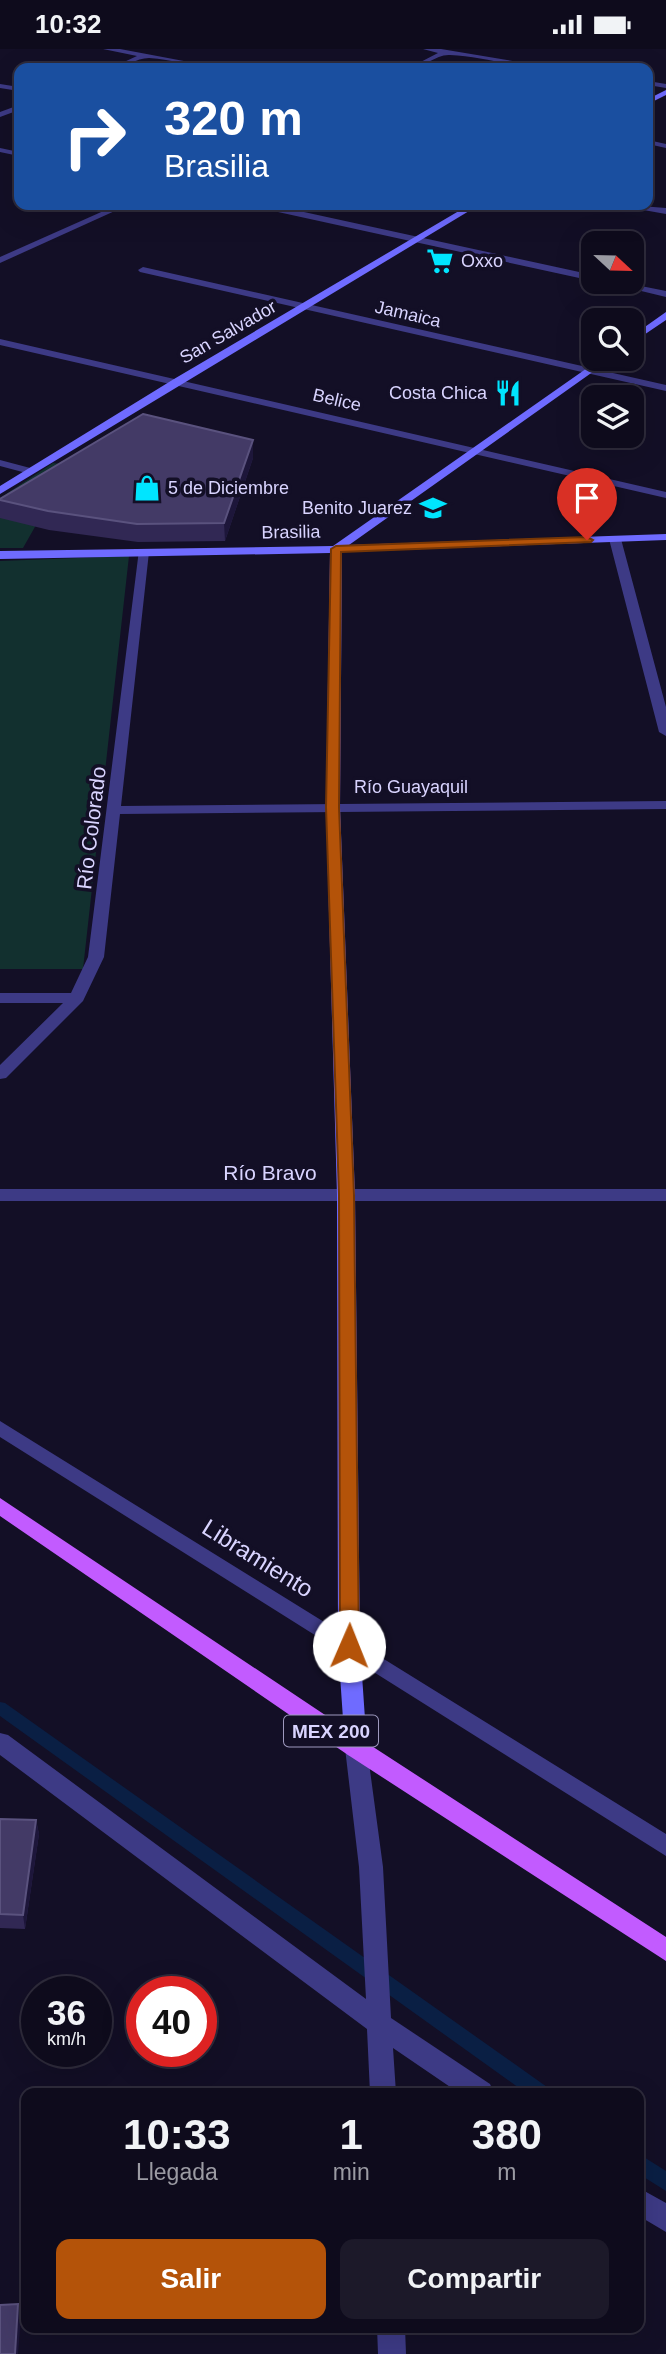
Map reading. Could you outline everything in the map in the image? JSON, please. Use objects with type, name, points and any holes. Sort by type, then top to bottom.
[{"type":"main road","name":"MEX 200","points":[[0,1506],[356,1748],[666,1949]]},
{"type":"street","points":[[107,49],[186,63]]},
{"type":"street","points":[[128,63],[162,49]]},
{"type":"street","points":[[426,49],[520,63]]},
{"type":"street","points":[[424,63],[449,51]]},
{"type":"street","points":[[0,260],[113,210]]},
{"type":"street","name":"San Salvador","points":[[0,491],[178,381],[466,210]]},
{"type":"street","points":[[281,211],[581,275]]},
{"type":"street","name":"Jamaica","points":[[143,270],[581,369]]},
{"type":"street","points":[[644,289],[666,294]]},
{"type":"street","points":[[644,331],[666,315]]},
{"type":"street","name":"Belice","points":[[0,342],[666,495]]},
{"type":"street","points":[[383,2088],[371,1867],[356,1748],[349,1646],[346,1195],[333,807],[336,549],[589,371]]},
{"type":"street","name":"Jamaica","points":[[589,371],[666,388]]},
{"type":"street","points":[[0,463],[30,471]]},
{"type":"street","name":"Brasilia","points":[[0,555],[336,549],[666,537]]},
{"type":"street","points":[[615,539],[666,732]]},
{"type":"street","name":"Río Colorado","points":[[0,1074],[77,997],[96,957],[143,552]]},
{"type":"street","name":"Río Guayaquil","points":[[114,810],[666,805]]},
{"type":"street","points":[[0,998],[77,997]]},
{"type":"street","name":"Río Bravo","points":[[0,1195],[666,1195]]},
{"type":"street","name":"Libramiento","points":[[0,1428],[666,1846]]},
{"type":"street","points":[[0,1742],[381,2025],[474,2088]]},
{"type":"street","points":[[644,2204],[666,2219]]},
{"type":"street","points":[[391,2333],[392,2354]]},
{"type":"green space","points":[[53,463],[70,465],[23,548],[0,548],[0,498]]},
{"type":"green space","points":[[129,556],[83,969],[0,969],[0,561]]},
{"type":"building","name":"5 de Diciembre","points":[[143,414],[253,440],[224,523],[137,524],[48,511],[0,500],[0,499]]},
{"type":"building","points":[[0,1819],[36,1820],[23,1915],[0,1914]]},
{"type":"building","points":[[18,2304],[15,2354],[0,2354],[0,2305]]},
{"type":"waterway","points":[[0,1708],[534,2088]]},
{"type":"waterway","points":[[644,2167],[666,2182]]},
{"type":"place","name":"Oxxo","points":[[440,261]]},
{"type":"place","name":"Costa Chica","points":[[508,393]]},
{"type":"place","name":"5 de Diciembre","points":[[147,488]]},
{"type":"place","name":"Benito Juarez","points":[[433,508]]},
{"type":"route","points":[[349,1646],[351,1561],[346,1195],[333,807],[336,549],[587,540]]}]
